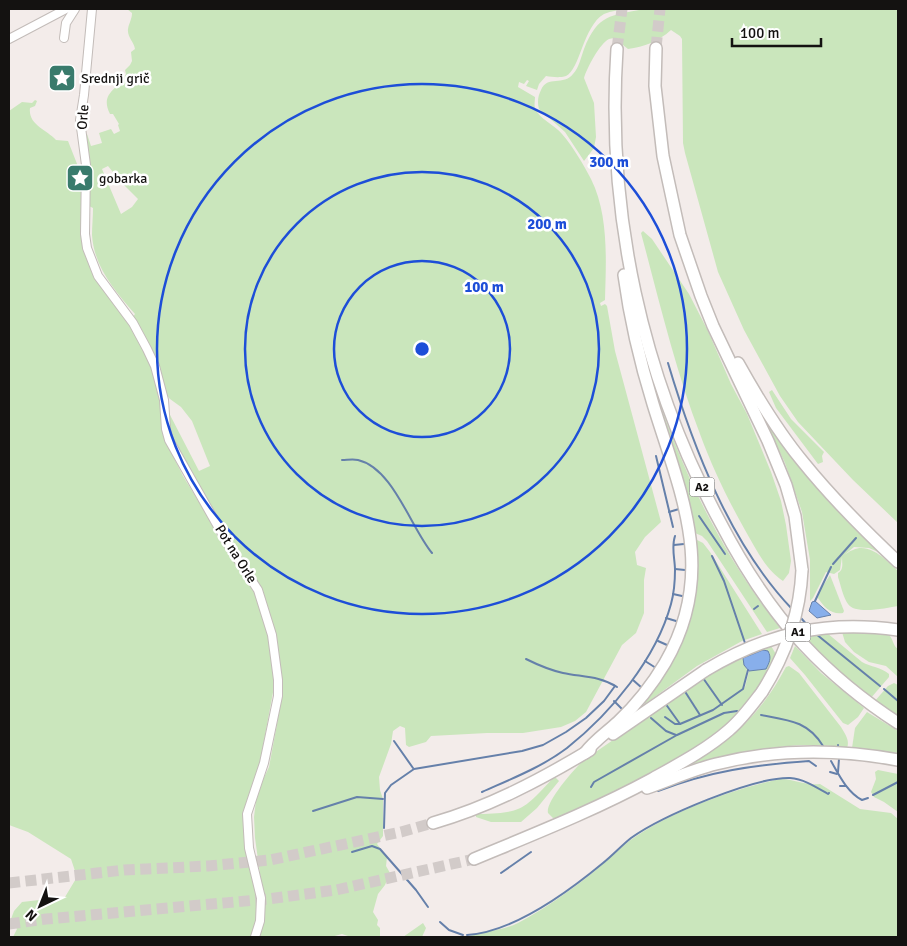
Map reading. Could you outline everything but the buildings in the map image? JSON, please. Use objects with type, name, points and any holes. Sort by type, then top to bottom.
[{"type":"highway","points":[[617,798],[678,765],[718,739],[741,718],[762,692],[780,661],[792,631],[799,600],[802,570],[797,525],[786,485],[768,441],[726,355],[701,296],[680,234],[663,156],[655,86],[656,48]]},
{"type":"highway","name":"A2","points":[[617,49],[615,127],[623,226],[634,288],[653,364],[682,444],[713,509],[748,571],[783,620],[824,666],[870,704],[898,723]]},
{"type":"highway","points":[[584,753],[637,702],[664,664],[672,650],[683,621],[691,574],[691,542],[686,511],[644,375],[632,323],[620,244],[623,226]]},
{"type":"highway","points":[[701,296],[744,375],[801,460],[842,508],[898,562]]},
{"type":"highway","name":"A1","points":[[433,823],[510,794],[552,773],[706,670],[752,646],[797,632],[843,626],[898,630]]},
{"type":"highway","points":[[474,858],[617,798],[702,768],[748,758],[794,752],[850,753],[898,760]]},
{"type":"street","points":[[9,39],[66,9]]},
{"type":"street","points":[[64,38],[66,22],[76,9]]},
{"type":"street","name":"Orle","points":[[85,194],[86,165],[80,120],[92,9]]},
{"type":"street","name":"Pot na Orle","points":[[85,194],[85,234],[94,269],[104,287],[133,323],[147,349],[155,366],[164,400],[166,430],[169,440],[229,546],[258,590],[264,604],[272,635],[278,680],[278,696],[264,763],[247,814],[249,848],[261,898],[260,921],[255,937]]},
{"type":"green space","points":[[127,9],[627,9],[604,14],[597,20],[586,37],[575,65],[566,76],[546,76],[539,84],[537,90],[526,86],[529,81],[527,80],[524,84],[519,82],[518,87],[535,97],[537,112],[559,131],[574,150],[591,179],[601,208],[604,223],[606,270],[605,300],[600,303],[601,306],[605,304],[607,306],[615,351],[661,522],[645,537],[635,552],[637,565],[646,568],[644,613],[636,633],[622,645],[586,712],[575,721],[561,727],[523,733],[431,736],[426,742],[409,747],[406,745],[405,728],[400,726],[393,731],[391,744],[379,777],[383,799],[383,836],[377,844],[387,857],[386,866],[390,873],[385,885],[378,894],[373,912],[378,920],[377,925],[380,928],[380,937],[351,937],[342,934],[331,937],[13,937],[17,929],[11,919],[14,911],[22,902],[65,897],[77,877],[71,859],[28,832],[9,825],[9,111],[22,102],[32,103],[35,100],[37,101],[35,106],[30,108],[30,114],[35,123],[56,140],[68,141],[83,179],[81,236],[92,273],[135,330],[148,355],[133,317],[135,314],[113,287],[97,258],[92,235],[93,208],[89,206],[87,192],[84,135],[87,134],[91,146],[102,143],[99,133],[111,129],[114,134],[120,131],[119,124],[113,114],[110,114],[107,101],[108,96],[123,79],[126,74],[125,70],[132,61],[131,52],[135,49],[128,32],[128,27],[132,13]],"holes":[[[108,166],[138,199],[132,207],[121,214],[102,169]],[[151,361],[163,391],[181,407],[192,421],[210,466],[199,471],[169,413],[167,415],[168,429],[182,462],[228,539],[260,586],[269,610],[279,660],[281,695],[277,724],[269,767],[257,792],[254,817],[265,910],[261,930],[249,816],[262,759],[274,687],[272,659],[268,640],[270,639],[254,588],[220,541],[169,448],[165,438],[159,393]]]},
{"type":"green space","points":[[644,9],[898,9],[898,523],[853,480],[798,422],[780,396],[744,330],[718,272],[683,143],[682,39],[680,36],[671,30],[645,45],[628,49],[618,38],[612,38],[605,41],[598,50],[584,78],[594,103],[596,137],[594,148],[584,161],[565,132],[539,109],[539,97],[544,85],[569,78],[575,72],[589,38],[600,23],[606,18]]},
{"type":"green space","points":[[643,231],[652,239],[689,294],[747,414],[771,472],[781,501],[791,561],[789,573],[783,581],[771,571],[757,551],[726,495],[705,446],[675,360],[641,233]]},
{"type":"green space","points":[[649,370],[673,438],[702,505],[738,569],[780,628],[767,632],[707,541],[695,533],[686,492]]},
{"type":"green space","points":[[772,390],[791,419],[824,452],[822,456],[823,462],[818,464],[776,408],[769,392]]},
{"type":"green space","points":[[770,427],[815,485],[883,554],[869,548],[854,547],[843,556],[852,550],[866,548],[878,554],[898,571],[898,606],[864,610],[857,609],[848,604],[838,577],[838,573],[842,568],[842,557],[840,570],[834,574],[826,572],[810,601],[810,560],[802,512],[785,463],[769,429]]},
{"type":"green space","points":[[695,539],[703,543],[710,552],[762,634],[742,641],[697,666],[645,704],[645,701],[663,676],[696,559]]},
{"type":"green space","points":[[830,575],[844,611],[843,613],[835,613],[828,610],[818,598],[819,592]]},
{"type":"green space","points":[[842,632],[888,634],[890,636],[898,649],[898,677],[886,666],[869,662],[854,652],[845,642]]},
{"type":"green space","points":[[827,633],[862,662],[889,674],[889,677],[870,699],[801,636]]},
{"type":"green space","points":[[770,644],[777,656],[757,691],[742,711],[701,745],[654,773],[556,818],[553,818],[548,813],[551,801],[568,777],[584,760],[715,670]],"holes":[[[763,650],[768,651],[770,654],[766,669],[749,671],[744,688],[747,670],[743,658]]]},
{"type":"green space","points":[[795,646],[821,673],[864,708],[858,717],[848,725],[843,723],[790,658]]},
{"type":"green space","points":[[789,666],[799,673],[841,727],[847,740],[847,748],[807,745],[768,748],[690,766],[723,743],[746,723],[768,697],[786,667]]},
{"type":"green space","points":[[894,683],[898,685],[898,718],[874,702],[888,686]]},
{"type":"green space","points":[[867,712],[898,731],[898,755],[852,748],[855,728]]},
{"type":"green space","points":[[878,770],[898,774],[898,812],[874,797],[871,792],[876,779],[875,772]]},
{"type":"green space","points":[[555,777],[559,781],[537,808],[521,822],[491,822],[476,817],[476,814],[513,811],[521,808]]},
{"type":"green space","points":[[780,779],[820,784],[860,809],[891,813],[898,819],[898,937],[467,937],[506,928],[518,923],[584,880],[632,839],[665,819],[723,795]]},
{"type":"green space","points":[[423,923],[426,928],[422,937],[403,937]]},
{"type":"water","points":[[815,601],[831,615],[817,618],[809,611],[812,602]]},
{"type":"water","points":[[763,650],[768,651],[770,656],[766,669],[749,671],[744,665],[743,658]]},
{"type":"waterway","points":[[668,363],[702,461],[732,525],[750,555],[792,609]]},
{"type":"waterway","points":[[656,456],[673,527]]},
{"type":"waterway","points":[[342,460],[358,460],[370,465],[381,474],[391,486],[432,553]]},
{"type":"waterway","points":[[669,512],[679,509]]},
{"type":"waterway","points":[[699,516],[725,554]]},
{"type":"waterway","points":[[482,792],[537,767],[567,748],[600,718],[630,684],[655,645],[671,604],[675,579],[673,549],[675,536]]},
{"type":"waterway","points":[[833,564],[856,538]]},
{"type":"waterway","points":[[674,545],[684,544]]},
{"type":"waterway","points":[[712,556],[724,581],[746,646]]},
{"type":"waterway","points":[[815,601],[831,567]]},
{"type":"waterway","points":[[675,569],[685,570]]},
{"type":"waterway","points":[[673,594],[682,596]]},
{"type":"waterway","points":[[754,609],[758,606]]},
{"type":"waterway","points":[[800,617],[809,627]]},
{"type":"waterway","points":[[666,618],[676,621]]},
{"type":"waterway","points":[[816,634],[880,686]]},
{"type":"waterway","points":[[658,641],[667,645]]},
{"type":"waterway","points":[[526,659],[553,670],[597,679],[617,687]]},
{"type":"waterway","points":[[645,661],[656,668]]},
{"type":"waterway","points":[[665,717],[675,724],[680,724],[713,710],[743,689],[748,670]]},
{"type":"waterway","points":[[703,678],[722,705]]},
{"type":"waterway","points":[[633,680],[642,688]]},
{"type":"waterway","points":[[384,828],[385,793],[391,785],[414,769],[522,751],[543,745],[586,718],[604,701],[615,686]]},
{"type":"waterway","points":[[884,689],[898,701]]},
{"type":"waterway","points":[[684,690],[700,715]]},
{"type":"waterway","points":[[614,701],[623,710]]},
{"type":"waterway","points":[[665,703],[680,724]]},
{"type":"waterway","points":[[591,787],[594,782],[677,735],[724,713],[737,711]]},
{"type":"waterway","points":[[761,715],[796,723],[811,731],[823,746]]},
{"type":"waterway","points":[[651,718],[666,731],[676,735]]},
{"type":"waterway","points":[[394,741],[413,768]]},
{"type":"waterway","points":[[838,772],[839,759]]},
{"type":"waterway","points":[[658,791],[696,778],[732,770],[809,761],[816,766]]},
{"type":"waterway","points":[[831,761],[844,783],[852,792],[862,800],[868,798]]},
{"type":"waterway","points":[[830,772],[837,774]]},
{"type":"waterway","points":[[467,935],[503,927],[540,909],[574,886],[631,838],[664,819],[708,799],[754,784],[774,779],[790,778],[805,782],[829,793]]},
{"type":"waterway","points":[[873,795],[898,782]]},
{"type":"waterway","points":[[840,786],[846,786]]},
{"type":"waterway","points":[[313,811],[357,797],[383,799]]},
{"type":"waterway","points":[[352,852],[372,846],[380,849],[416,890],[428,907]]},
{"type":"waterway","points":[[501,873],[531,852]]},
{"type":"waterway","points":[[440,922],[449,930],[463,935]]},
{"type":"tunnel","points":[[617,49],[622,9]]},
{"type":"tunnel","points":[[656,48],[660,9]]},
{"type":"tunnel","points":[[9,883],[124,870],[208,866],[270,860],[401,832],[433,823]]},
{"type":"tunnel","points":[[9,924],[268,899],[336,890],[474,859]]},
{"type":"place","name":"Srednji grič","points":[[62,78]]},
{"type":"place","name":"gobarka","points":[[80,178]]}]
